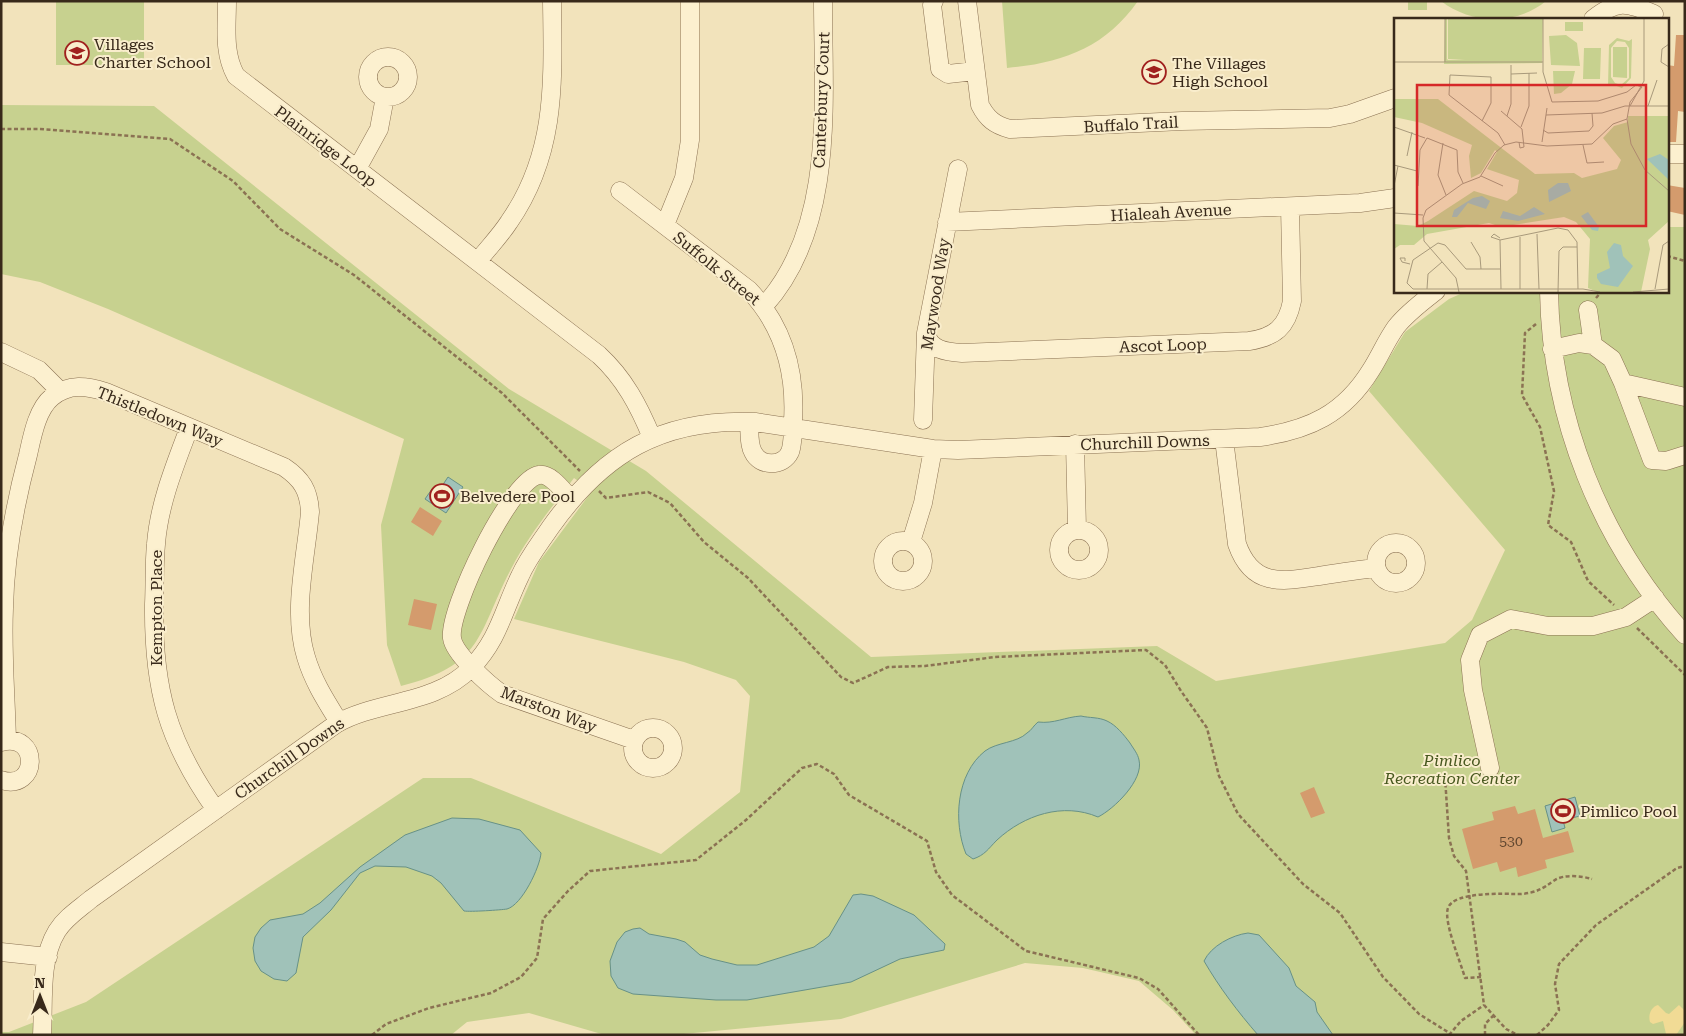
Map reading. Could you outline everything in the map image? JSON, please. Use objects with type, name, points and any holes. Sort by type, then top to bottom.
[{"type":"street","name":"Plainridge Loop","points":[[227,1],[226,50],[229,64],[236,76],[478,261],[612,367],[635,401],[652,438]]},
{"type":"street","points":[[478,261],[509,222],[521,202],[544,146],[553,90],[552,1]]},
{"type":"street","name":"Suffolk Street","points":[[664,225],[684,178],[690,140],[690,1]]},
{"type":"street","name":"Canterbury Court","points":[[764,306],[774,294],[792,262],[815,200],[822,152],[823,1]]},
{"type":"street","points":[[934,1],[932,5],[940,69],[948,74],[975,71]]},
{"type":"street","name":"Buffalo Trail","points":[[967,1],[980,105],[986,116],[997,126],[1010,129],[1182,121],[1330,118],[1350,114],[1394,98]]},
{"type":"street","points":[[1593,18],[1604,8],[1614,3],[1628,3],[1653,13]]},
{"type":"street","points":[[357,169],[379,129],[385,97]]},
{"type":"street","points":[[1668,154],[1685,154]]},
{"type":"street","name":"Maywood Way","points":[[923,420],[926,333],[958,169]]},
{"type":"street","name":"Suffolk Street","points":[[620,191],[722,268],[764,306],[776,324],[789,362],[794,403],[793,427]]},
{"type":"street","name":"Hialeah Avenue","points":[[947,222],[1360,203],[1394,198]]},
{"type":"street","name":"Ascot Loop","points":[[926,333],[928,340],[936,348],[962,352],[1264,339],[1283,327],[1290,315],[1292,301],[1290,206]]},
{"type":"street","name":"Churchill Downs","points":[[42,1035],[48,957],[57,931],[69,917],[339,722],[366,710],[435,692],[452,684],[472,667],[498,633],[520,574],[571,500],[590,480],[626,452],[652,438],[684,426],[707,422],[749,422],[793,427],[933,449],[990,449],[1224,439],[1287,434],[1330,415],[1354,394],[1372,370],[1397,326],[1419,304],[1435,292]]},
{"type":"street","points":[[1549,292],[1552,349],[1571,435],[1588,484],[1636,572],[1685,635]]},
{"type":"street","points":[[1588,310],[1593,345]]},
{"type":"street","points":[[1552,349],[1579,343],[1593,345],[1612,360],[1623,383],[1652,460],[1666,461],[1685,456]]},
{"type":"street","points":[[1,352],[33,367],[55,384],[60,391],[51,398],[42,412],[22,477],[8,562],[2,628],[4,742],[21,744],[30,755],[31,762],[29,769],[20,779],[13,781],[1,780]]},
{"type":"street","points":[[1623,383],[1685,397]]},
{"type":"street","name":"Thistledown Way","points":[[60,391],[76,386],[89,386],[106,392],[284,467],[298,476],[309,498],[310,512],[302,601],[302,641],[313,677],[339,722]]},
{"type":"street","points":[[749,422],[753,453],[759,460],[768,464],[777,463],[785,458],[790,451],[793,427]]},
{"type":"street","name":"Kempton Place","points":[[190,428],[167,489],[156,543],[155,660],[159,690],[167,720],[180,753],[197,784],[216,810]]},
{"type":"street","points":[[1224,439],[1237,544],[1243,560],[1254,572],[1269,579],[1286,581],[1376,568]]},
{"type":"street","points":[[1075,444],[1077,529]]},
{"type":"street","points":[[911,542],[926,494],[933,449]]},
{"type":"street","name":"Marston Way","points":[[571,500],[546,476],[541,474],[525,482],[490,534],[476,560],[453,628],[452,638],[455,646],[488,685],[502,694],[634,740]]},
{"type":"street","points":[[1490,768],[1473,690],[1470,660],[1480,635],[1510,619],[1548,626],[1594,626],[1626,617],[1655,598]]},
{"type":"street","points":[[1,952],[48,957]]},
{"type":"path","points":[[1,129],[40,129],[170,139],[233,181],[280,229],[354,275],[502,393],[606,498],[648,492],[670,504],[704,542],[748,578],[841,677],[854,683],[888,667],[925,666],[995,657],[1146,650],[1165,665],[1180,691],[1207,728],[1219,776],[1238,814],[1303,884],[1340,913],[1384,977],[1419,1014],[1450,1034],[1461,1022],[1484,1005]]},
{"type":"path","points":[[1668,256],[1685,261]]},
{"type":"path","points":[[1549,313],[1525,333],[1522,395],[1540,427],[1554,491],[1548,525],[1571,542],[1588,580],[1685,675]]},
{"type":"path","points":[[372,1035],[386,1024],[429,1008],[491,993],[521,977],[537,958],[543,919],[590,870],[696,860],[746,820],[802,768],[817,764],[834,774],[849,796],[927,841],[936,872],[952,895],[1026,951],[1139,978],[1158,989],[1199,1035]]},
{"type":"path","points":[[1445,777],[1449,838],[1454,856],[1466,871],[1484,1005],[1506,1029],[1518,1035]]},
{"type":"path","points":[[1537,1035],[1548,1026],[1559,1010],[1556,984],[1559,964],[1596,925],[1677,868],[1685,866]]},
{"type":"path","points":[[1481,977],[1465,978],[1446,918],[1448,907],[1455,900],[1469,896],[1489,894],[1535,893],[1556,879],[1572,876],[1592,879]]},
{"type":"path","points":[[1485,1035],[1485,1024],[1493,1016]]},
{"type":"green space","points":[[56,1],[144,1],[144,65],[56,65]]},
{"type":"green space","points":[[1002,1],[1138,1],[1111,31],[1097,42],[1064,57],[1027,66],[1007,68]]},
{"type":"green space","points":[[1408,1],[1427,1],[1427,10],[1408,10]]},
{"type":"green space","points":[[1441,1],[1546,1],[1521,15],[1507,18],[1479,18],[1453,9]]},
{"type":"green space","name":"Pimlico Recreation Center","points":[[1,105],[154,106],[509,389],[646,471],[871,657],[1157,646],[1216,681],[1445,643],[1472,620],[1505,550],[1369,391],[1405,332],[1449,299],[1465,292],[1668,292],[1668,227],[1685,227],[1685,1035],[1196,1035],[1173,1010],[1139,981],[1083,968],[1025,963],[841,1019],[673,1035],[605,1035],[529,1013],[467,1022],[451,1035],[1,1035],[1,1032],[9,1032],[86,1002],[423,778],[471,778],[661,854],[740,792],[750,696],[736,680],[684,662],[514,619],[539,562],[592,491],[574,478],[525,545],[474,644],[463,657],[448,668],[428,678],[401,686],[387,645],[381,525],[404,439],[108,309],[40,282],[1,274]]},
{"type":"sand","points":[[1658,1005],[1669,1014],[1679,1005],[1685,1011],[1685,1022],[1676,1035],[1666,1034],[1663,1021],[1653,1024],[1650,1022],[1651,1012]]},
{"type":"water","name":"Belvedere Pool","points":[[448,477],[463,487],[446,513],[425,499],[432,489],[438,492]]},
{"type":"water","points":[[1081,716],[1101,719],[1110,723],[1130,743],[1138,756],[1139,768],[1137,776],[1126,793],[1112,808],[1098,817],[1071,811],[1045,814],[1032,818],[1008,831],[981,856],[973,859],[966,854],[959,828],[960,799],[968,772],[975,761],[990,748],[1023,736],[1038,722],[1049,722]]},
{"type":"water","name":"Pimlico Pool","points":[[1575,797],[1580,816],[1563,820],[1565,828],[1552,832],[1545,806]]},
{"type":"water","points":[[452,818],[479,819],[520,830],[541,853],[529,885],[513,906],[507,909],[464,911],[441,883],[432,876],[406,867],[375,866],[360,873],[331,910],[303,937],[296,973],[287,981],[274,979],[261,971],[255,961],[253,948],[255,937],[270,920],[303,914],[320,903],[360,867],[405,835]]},
{"type":"water","points":[[853,895],[873,896],[914,915],[945,944],[944,950],[900,959],[851,982],[747,1000],[716,1000],[633,994],[618,988],[611,976],[610,961],[617,942],[625,932],[633,929],[640,928],[649,934],[685,942],[700,955],[712,959],[737,965],[757,965],[814,947],[829,936]]},
{"type":"water","points":[[1248,933],[1259,935],[1289,968],[1296,986],[1315,1002],[1317,1012],[1333,1035],[1258,1035],[1222,990],[1204,961],[1223,942],[1235,936]]},
{"type":"building","points":[[1676,35],[1685,35],[1685,112],[1678,111],[1676,142],[1668,142],[1668,65],[1674,66]]},
{"type":"building","points":[[1668,185],[1685,188],[1685,215],[1668,211]]},
{"type":"building","points":[[420,507],[442,521],[433,536],[411,522]]},
{"type":"building","points":[[414,599],[437,604],[431,630],[408,625]]},
{"type":"building","points":[[1314,787],[1325,813],[1311,818],[1300,793]]},
{"type":"building","points":[[1515,806],[1518,814],[1535,809],[1543,838],[1568,831],[1574,852],[1545,860],[1547,868],[1518,877],[1516,867],[1500,872],[1497,862],[1473,869],[1462,829],[1494,820],[1492,812]]},
{"type":"place","name":"Villages Charter School","points":[[77,53]]},
{"type":"place","name":"The Villages High School","points":[[1154,72]]},
{"type":"place","name":"Belvedere Pool","points":[[442,496]]},
{"type":"place","name":"Pimlico Pool","points":[[1563,811]]}]
